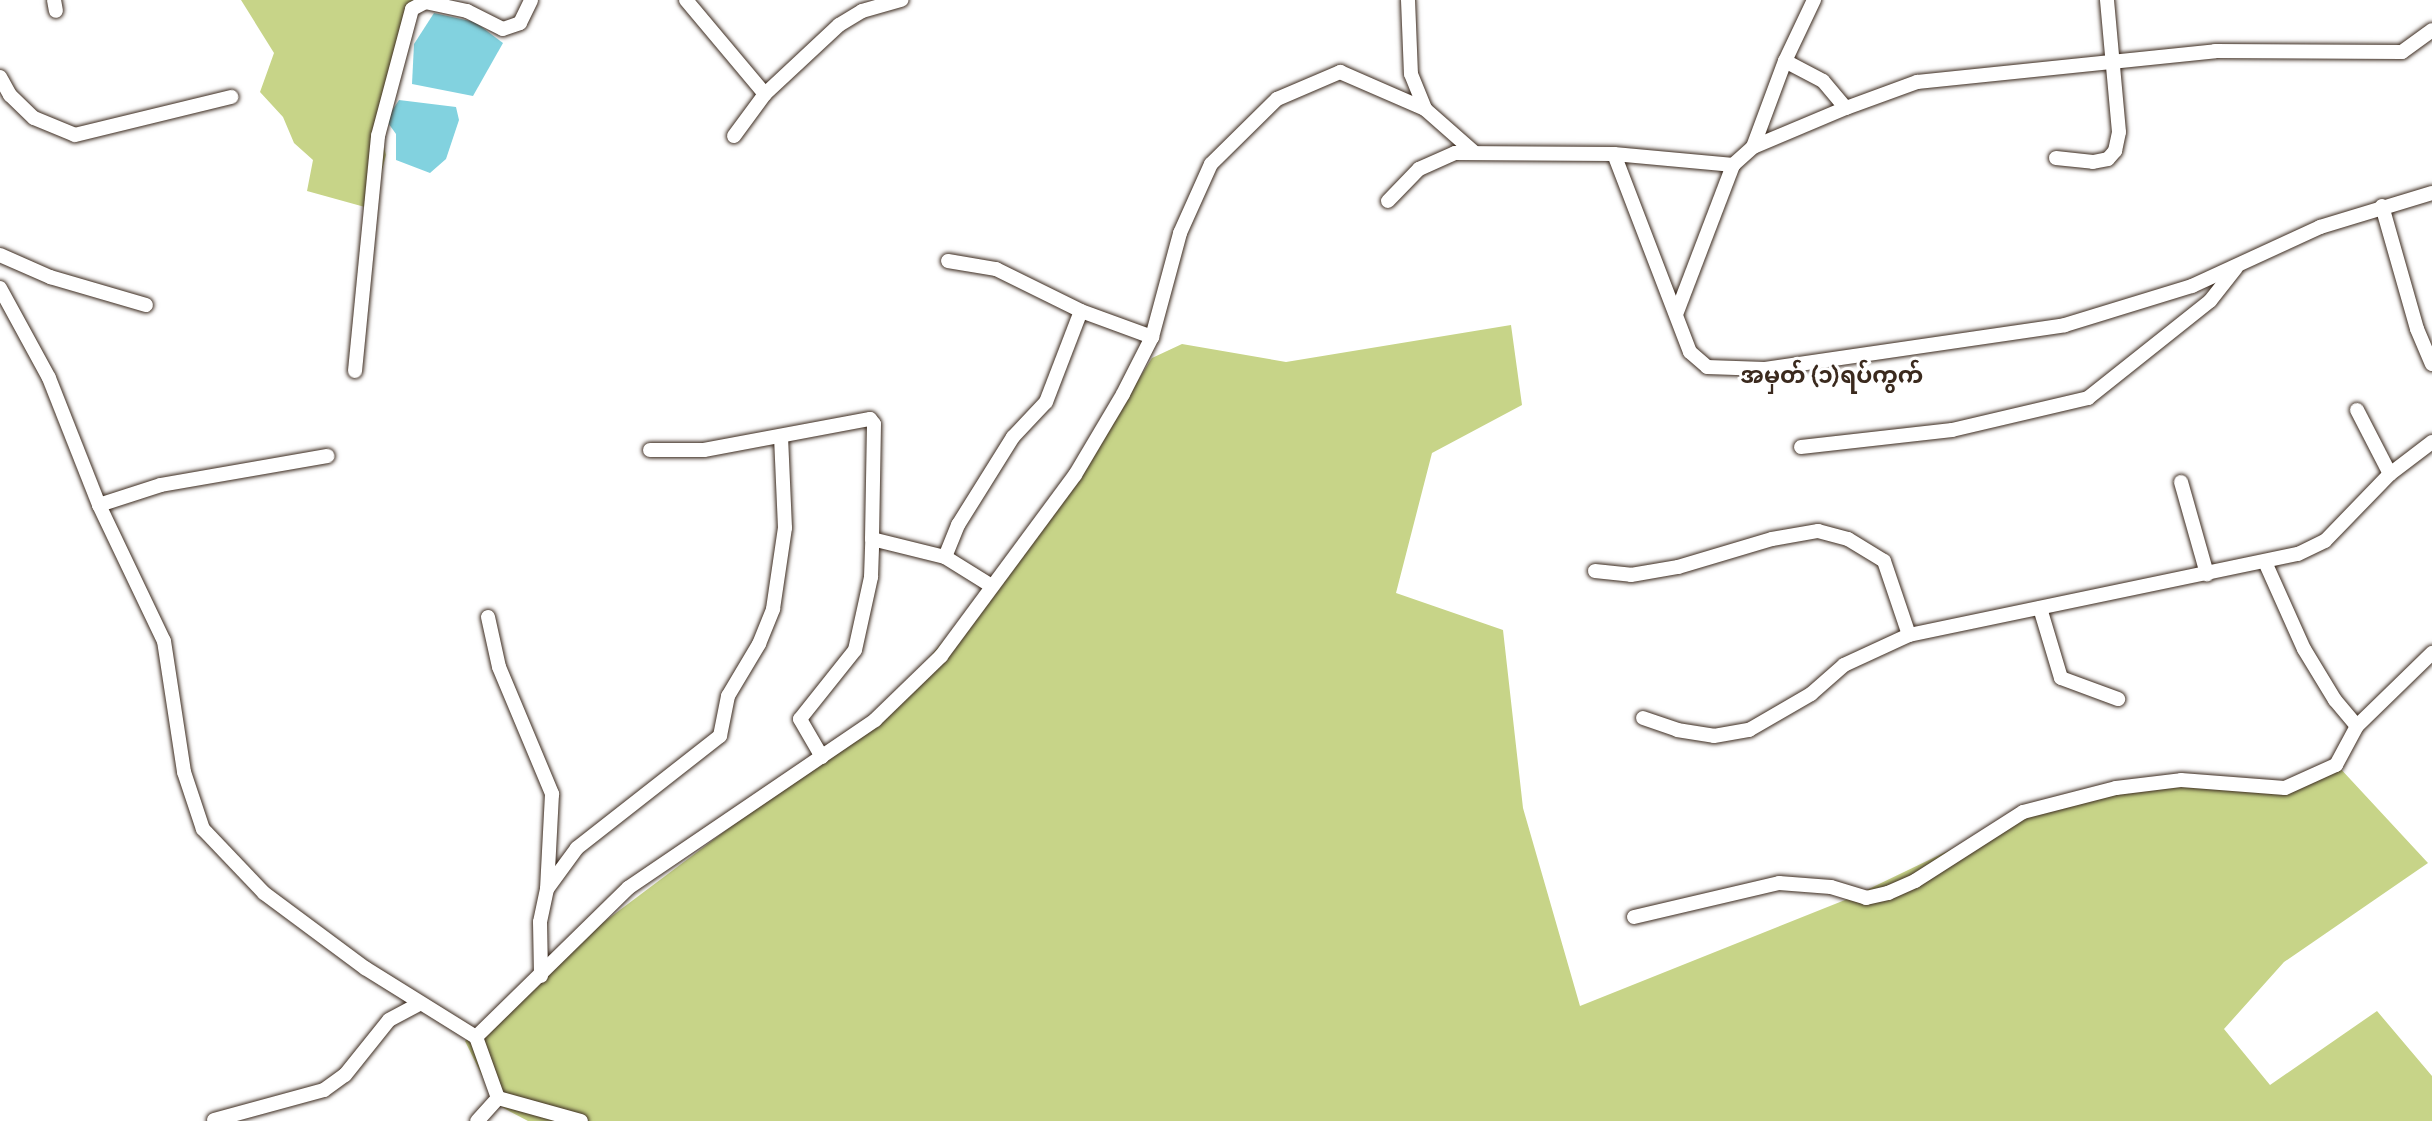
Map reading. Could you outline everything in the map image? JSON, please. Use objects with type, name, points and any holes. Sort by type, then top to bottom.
[{"type":"street","points":[[355,371],[378,136],[412,9],[425,2],[467,11],[503,29],[520,23],[531,0]]},
{"type":"street","points":[[686,0],[765,94]]},
{"type":"street","points":[[734,136],[765,94],[839,25],[862,11],[901,0]]},
{"type":"street","points":[[1408,0],[1411,74],[1425,109]]},
{"type":"street","points":[[1753,147],[1785,61],[1814,0]]},
{"type":"street","points":[[2056,158],[2093,162],[2108,159],[2115,151],[2119,132],[2107,0]]},
{"type":"street","points":[[1677,312],[1733,165],[1753,147],[1846,108],[1917,82],[2112,65],[2215,51],[2402,52],[2432,30]]},
{"type":"street","points":[[1785,61],[1823,80],[1846,108]]},
{"type":"street","points":[[476,1037],[628,888],[875,720],[941,656],[990,585],[1075,475],[1152,337],[1180,233],[1211,164],[1277,99],[1340,72],[1425,109],[1474,152]]},
{"type":"street","points":[[0,78],[10,95],[34,118],[75,135],[231,97]]},
{"type":"street","points":[[1388,201],[1419,169],[1455,153],[1614,154],[1733,165]]},
{"type":"street","points":[[1614,154],[1677,312],[1690,352],[1707,367],[1765,369],[2065,325],[2192,286],[2320,227],[2432,193]]},
{"type":"street","points":[[2382,206],[2417,329],[2432,364]]},
{"type":"street","points":[[0,255],[50,277],[146,305]]},
{"type":"street","points":[[948,261],[996,270],[1081,311],[1152,337]]},
{"type":"street","points":[[1801,447],[1952,430],[2088,398],[2210,301],[2239,264]]},
{"type":"street","points":[[0,288],[49,379],[99,505],[164,641],[184,772],[203,829],[264,893],[419,1004],[476,1037],[498,1098]]},
{"type":"street","points":[[945,557],[958,525],[1013,437],[1046,402],[1081,311]]},
{"type":"street","points":[[2357,410],[2390,474]]},
{"type":"street","points":[[650,450],[704,450],[863,418],[874,424],[871,578],[855,650],[800,719],[822,757]]},
{"type":"street","points":[[547,888],[578,848],[720,736],[728,696],[759,644],[773,609],[785,528],[781,436]]},
{"type":"street","points":[[1643,718],[1676,730],[1714,736],[1749,730],[1811,694],[1844,665],[1909,635],[2265,562],[2325,541],[2390,474],[2432,442]]},
{"type":"street","points":[[99,505],[161,485],[328,456]]},
{"type":"street","points":[[2181,482],[2207,574]]},
{"type":"street","points":[[1595,571],[1631,575],[1678,567],[1772,539],[1818,531],[1848,539],[1884,561],[1909,635]]},
{"type":"street","points":[[872,539],[945,557],[990,585]]},
{"type":"street","points":[[2265,562],[2304,649],[2335,700],[2357,726]]},
{"type":"street","points":[[2040,608],[2061,678],[2118,699]]},
{"type":"street","points":[[488,617],[499,667],[552,794],[547,888],[540,922],[541,976]]},
{"type":"street","points":[[1634,917],[1779,883],[1831,887],[1866,898],[1888,893],[1915,881],[2023,812],[2116,788],[2181,780],[2285,788],[2336,765],[2357,726],[2432,653]]},
{"type":"street","points":[[214,1120],[324,1090],[345,1075],[389,1020],[419,1004]]},
{"type":"street","points":[[498,1098],[581,1121]]},
{"type":"street","points":[[477,1121],[498,1098]]},
{"type":"street","points":[[526,1106],[540,1121]]},
{"type":"green space","points":[[241,0],[426,0],[398,46],[377,119],[386,155],[372,209],[307,191],[313,160],[294,143],[283,117],[260,92],[274,53]]},
{"type":"green space","points":[[1511,325],[1522,405],[1432,453],[1396,593],[1503,630],[1523,808],[1580,1006],[1850,898],[2012,820],[2182,776],[2290,791],[2338,766],[2428,863],[2284,962],[2224,1029],[2270,1085],[2377,1011],[2432,1076],[2432,1121],[528,1121],[496,1104],[465,1041],[532,976],[882,713],[967,613],[1096,447],[1152,358],[1182,344],[1286,362]]},
{"type":"water","points":[[434,13],[475,22],[503,43],[473,96],[412,84],[414,44]]},
{"type":"water","points":[[399,100],[456,107],[459,120],[446,159],[430,173],[396,160],[396,134],[386,120]]},
{"type":"district","name":"အမှတ် (၁)ရပ်ကွက်","points":[[1832,376]]}]
